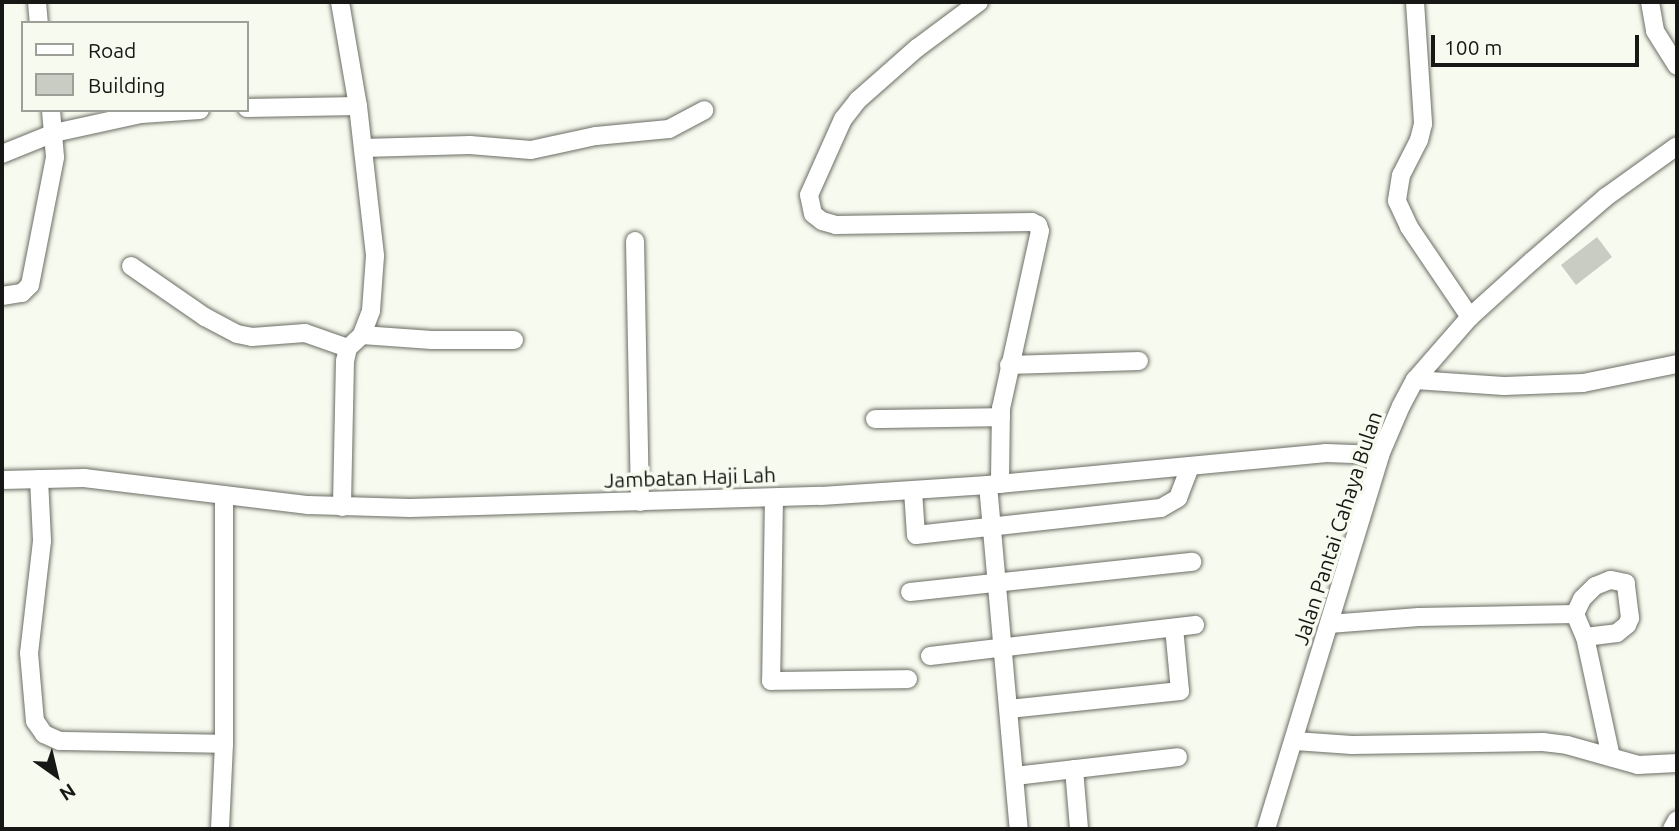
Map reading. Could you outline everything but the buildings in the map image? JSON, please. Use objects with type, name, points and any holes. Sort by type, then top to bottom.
[{"type":"street","points":[[37,2],[39,21]]},
{"type":"street","points":[[340,2],[358,106],[375,256],[371,311],[362,335],[348,348],[344,371],[342,507]]},
{"type":"street","points":[[979,2],[917,48],[858,100],[843,119],[809,195],[810,208],[822,221],[836,225],[1032,222],[1038,225],[1040,231],[1009,365],[1001,417],[992,527],[1019,829]]},
{"type":"street","points":[[1415,2],[1423,124],[1419,140],[1401,175],[1397,201],[1409,227],[1470,317]]},
{"type":"street","points":[[1650,2],[1655,31],[1677,66]]},
{"type":"street","points":[[248,108],[358,106]]},
{"type":"street","points":[[363,148],[470,145],[531,150],[596,136],[669,129],[704,110]]},
{"type":"street","points":[[2,296],[22,293],[30,285],[55,157],[51,112]]},
{"type":"street","points":[[2,154],[54,133],[141,114],[170,112]]},
{"type":"street","name":"Jalan Pantai Cahaya Bulan","points":[[1266,829],[1380,455],[1401,405],[1415,380],[1470,317],[1606,197],[1677,146]]},
{"type":"street","points":[[635,241],[640,502]]},
{"type":"street","points":[[131,267],[205,317],[237,334],[252,337],[304,333],[348,348]]},
{"type":"street","points":[[362,335],[432,340],[514,340]]},
{"type":"street","points":[[1009,365],[1139,361]]},
{"type":"street","points":[[1415,380],[1504,386],[1583,383],[1677,364]]},
{"type":"street","points":[[875,419],[1001,417]]},
{"type":"street","name":"Jambatan Haji Lah","points":[[2,480],[84,478],[224,495],[379,509],[774,498],[913,491],[1326,453],[1380,455]]},
{"type":"street","points":[[913,491],[908,536],[1170,505],[1178,498],[1190,467]]},
{"type":"street","points":[[39,479],[42,541],[29,653],[35,721],[44,734],[60,741],[224,744]]},
{"type":"street","points":[[220,829],[224,744],[224,495]]},
{"type":"street","points":[[774,498],[771,681],[908,679]]},
{"type":"street","points":[[910,592],[1192,562]]},
{"type":"street","points":[[1585,637],[1616,633],[1627,625],[1630,618],[1626,583],[1610,580],[1595,586],[1582,599],[1575,614],[1585,637],[1611,757]]},
{"type":"street","points":[[1329,624],[1419,617],[1575,614]]},
{"type":"street","points":[[930,656],[1195,625]]},
{"type":"street","points":[[1009,709],[1180,691],[1174,628]]},
{"type":"street","points":[[1295,741],[1352,746],[1543,742],[1637,765],[1677,763]]},
{"type":"street","points":[[1015,776],[1178,757]]},
{"type":"street","points":[[1074,769],[1079,829]]},
{"type":"street","points":[[1672,829],[1677,820]]}]
